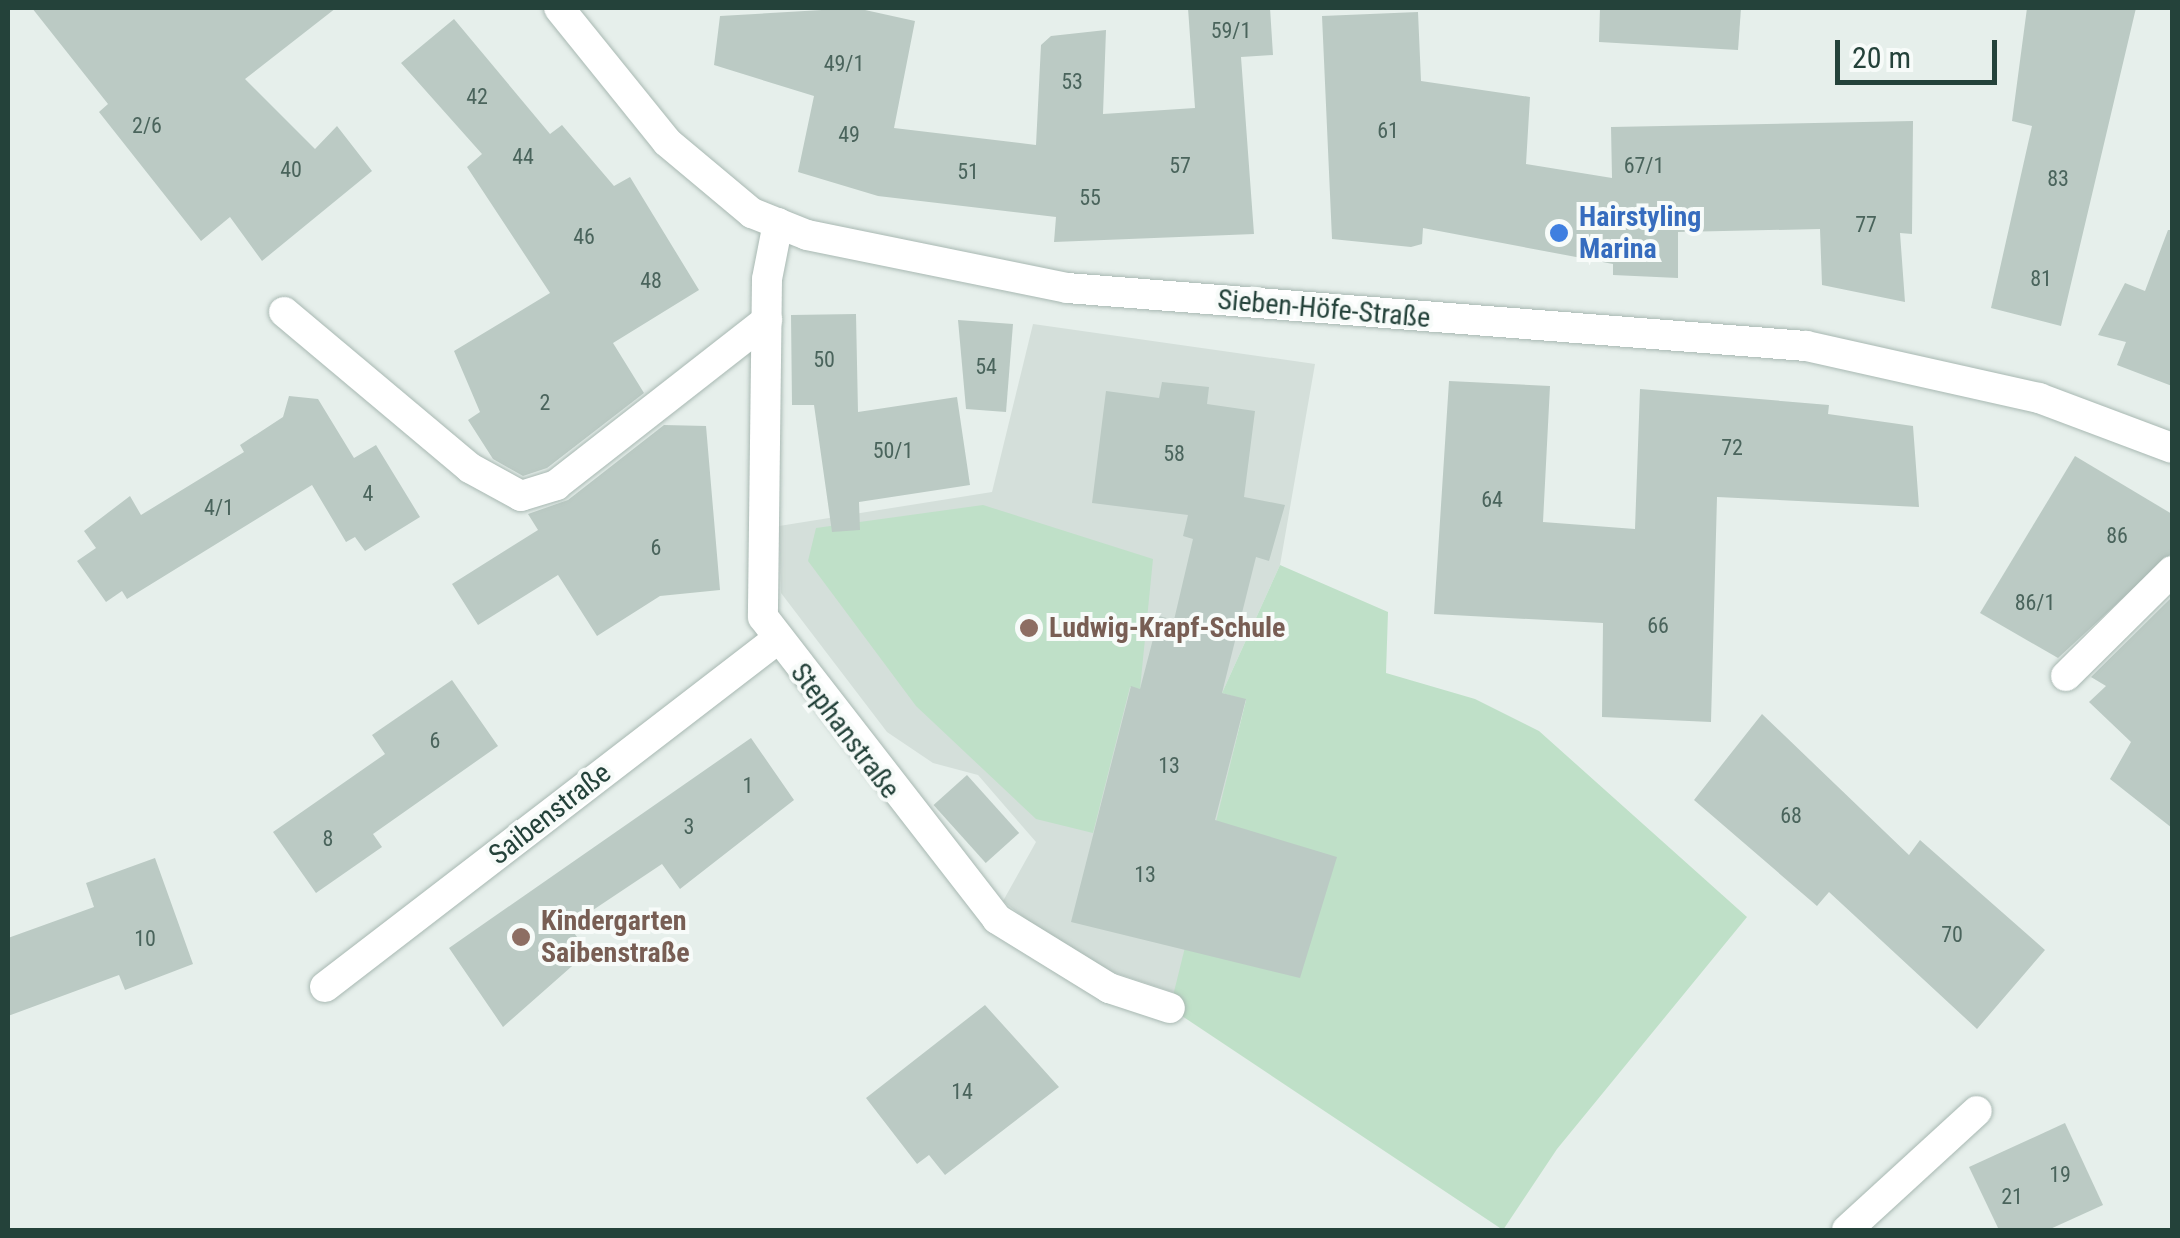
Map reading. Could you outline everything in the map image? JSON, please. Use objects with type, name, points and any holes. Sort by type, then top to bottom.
[{"type":"street","name":"Sieben-Höfe-Straße","points":[[560,8],[666,142],[752,213],[868,252],[1068,288],[1806,346],[2040,398],[2172,448]]},
{"type":"street","name":"Stephanstraße","points":[[778,223],[767,320],[760,586],[775,641],[997,919],[1109,988],[1170,1008]]},
{"type":"street","points":[[284,312],[470,468],[521,496],[556,484],[767,320]]},
{"type":"street","points":[[2066,676],[2172,572]]},
{"type":"street","name":"Saibenstraße","points":[[325,987],[775,641]]},
{"type":"street","points":[[1846,1230],[1977,1111]]},
{"type":"shaded area","name":"Ludwig-Krapf-Schule","points":[[1033,324],[1315,364],[1280,565],[1222,693],[1246,699],[1176,993],[1079,961],[1003,901],[1036,842],[978,775],[933,763],[887,732],[781,593],[779,526],[992,492]]},
{"type":"green space","points":[[983,505],[1153,559],[1140,689],[1130,687],[1093,833],[1036,819],[916,706],[808,561],[816,528]]},
{"type":"green space","points":[[1280,565],[1388,612],[1386,673],[1475,699],[1539,731],[1747,917],[1557,1149],[1503,1230],[1170,1008],[1246,700],[1222,693]]},
{"type":"building","points":[[32,8],[336,8],[245,79],[315,149],[337,126],[372,171],[262,261],[230,217],[201,241],[99,112],[108,104]]},
{"type":"building","points":[[856,8],[915,21],[894,128],[1036,145],[1041,45],[1051,36],[1106,30],[1103,114],[1195,108],[1188,8],[1270,8],[1273,55],[1241,57],[1254,234],[1054,242],[1056,217],[878,196],[798,172],[814,96],[714,65],[720,16]]},
{"type":"building","points":[[1600,8],[1741,8],[1738,50],[1599,42]]},
{"type":"building","points":[[2027,8],[2136,8],[2061,326],[1991,308],[2032,126],[2012,121]]},
{"type":"building","points":[[1418,12],[1421,81],[1530,97],[1526,164],[1612,178],[1611,127],[1913,121],[1912,234],[1900,233],[1905,302],[1822,285],[1820,229],[1678,232],[1678,278],[1613,275],[1613,264],[1423,228],[1422,244],[1411,247],[1332,239],[1322,16]]},
{"type":"building","points":[[454,19],[550,134],[562,125],[614,186],[630,177],[699,290],[613,343],[644,393],[547,468],[523,476],[493,459],[468,420],[480,412],[454,351],[550,293],[467,167],[482,154],[401,63]]},
{"type":"building","points":[[2168,230],[2172,230],[2172,386],[2117,365],[2126,342],[2098,335],[2125,283],[2145,291]]},
{"type":"building","points":[[856,314],[858,412],[957,397],[970,485],[859,502],[860,530],[832,532],[814,405],[792,405],[791,315]]},
{"type":"building","points":[[958,320],[1013,324],[1006,412],[966,409]]},
{"type":"building","points":[[1449,381],[1550,386],[1543,522],[1635,529],[1640,389],[1829,405],[1828,414],[1913,426],[1919,507],[1717,497],[1711,722],[1602,717],[1603,623],[1434,614]]},
{"type":"building","points":[[1162,382],[1209,387],[1207,404],[1255,411],[1244,497],[1285,505],[1269,561],[1256,557],[1222,693],[1246,699],[1215,820],[1337,857],[1300,978],[1071,922],[1131,686],[1140,689],[1159,616],[1174,620],[1193,539],[1183,536],[1188,515],[1092,503],[1106,391],[1159,398]]},
{"type":"building","points":[[289,396],[318,399],[354,458],[376,445],[420,517],[365,551],[355,537],[346,542],[312,485],[127,599],[122,591],[106,602],[77,561],[96,548],[84,531],[130,496],[141,515],[244,452],[240,445],[283,417]]},
{"type":"building","points":[[664,425],[706,426],[720,590],[660,596],[597,636],[558,575],[478,625],[452,584],[538,530],[528,514],[568,500]]},
{"type":"building","points":[[2075,456],[2172,514],[2172,553],[2058,658],[1980,613]]},
{"type":"building","points":[[2172,597],[2172,828],[2110,779],[2131,742],[2089,702],[2106,686],[2091,677]]},
{"type":"building","points":[[452,680],[498,746],[373,834],[382,847],[316,893],[273,832],[385,754],[372,735]]},
{"type":"building","points":[[1762,714],[1909,855],[1920,840],[2045,950],[1977,1029],[1829,892],[1817,906],[1694,800]]},
{"type":"building","points":[[751,738],[794,800],[680,889],[662,864],[569,926],[588,952],[503,1027],[449,948]]},
{"type":"building","points":[[967,775],[1019,833],[986,863],[934,805]]},
{"type":"building","points":[[155,858],[193,964],[125,990],[119,975],[8,1016],[8,938],[94,907],[86,883]]},
{"type":"building","points":[[985,1005],[1059,1087],[945,1175],[929,1155],[917,1164],[866,1098]]},
{"type":"building","points":[[2065,1123],[2103,1205],[2048,1230],[1999,1230],[1969,1167]]},
{"type":"place","name":"Hairstyling Marina","points":[[1559,233]]},
{"type":"place","name":"Ludwig-Krapf-Schule","points":[[1029,628]]},
{"type":"place","name":"Kindergarten Saibenstraße","points":[[521,937]]}]
